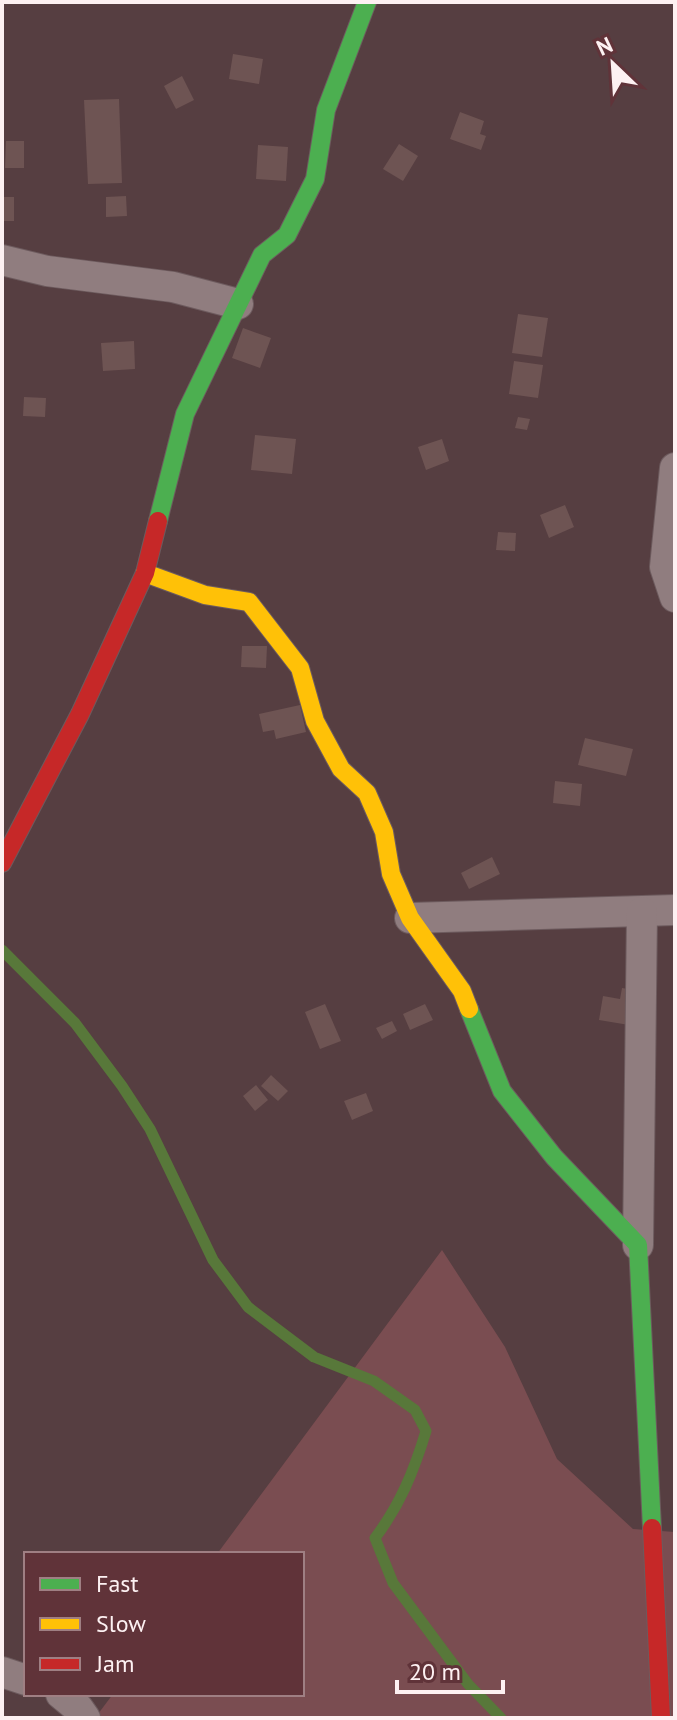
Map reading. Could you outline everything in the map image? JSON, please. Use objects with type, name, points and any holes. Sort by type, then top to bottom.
[{"type":"street","points":[[2,863],[80,714],[145,573],[185,414],[262,255],[287,235],[315,179],[326,110],[367,2]]},
{"type":"street","points":[[2,260],[47,271],[173,287],[238,304]]},
{"type":"street","points":[[675,468],[665,567],[675,597]]},
{"type":"street","points":[[145,573],[205,595],[249,602],[300,668],[315,721],[341,769],[367,793],[384,832],[391,874],[410,918],[462,991],[502,1091],[554,1157],[638,1245]]},
{"type":"street","points":[[410,918],[675,910]]},
{"type":"street","points":[[642,912],[638,1245],[661,1718]]},
{"type":"street","points":[[2,1672],[24,1679]]},
{"type":"street","points":[[63,1696],[85,1718]]},
{"type":"shaded area","points":[[442,1250],[505,1347],[557,1459],[633,1529],[675,1532],[675,1718],[95,1718],[112,1696],[304,1696],[304,1552],[218,1552]]},
{"type":"building","points":[[233,54],[263,59],[259,84],[229,79]]},
{"type":"building","points":[[182,76],[194,100],[176,109],[164,86]]},
{"type":"building","points":[[119,99],[122,183],[88,184],[84,100]]},
{"type":"building","points":[[460,112],[484,121],[480,134],[486,136],[481,150],[450,139]]},
{"type":"building","points":[[6,141],[24,141],[24,168],[5,168]]},
{"type":"building","points":[[399,144],[418,156],[403,181],[383,169]]},
{"type":"building","points":[[258,145],[288,147],[286,181],[256,179]]},
{"type":"building","points":[[126,196],[127,216],[106,217],[106,197]]},
{"type":"building","points":[[2,197],[14,197],[14,221],[2,221]]},
{"type":"building","points":[[518,314],[548,318],[542,357],[512,353]]},
{"type":"building","points":[[243,328],[271,338],[260,368],[232,358]]},
{"type":"building","points":[[134,341],[135,369],[103,371],[101,343]]},
{"type":"building","points":[[514,361],[543,365],[538,398],[509,394]]},
{"type":"building","points":[[24,397],[46,398],[45,417],[23,416]]},
{"type":"building","points":[[518,417],[530,419],[527,430],[515,428]]},
{"type":"building","points":[[255,435],[296,439],[292,474],[251,470]]},
{"type":"building","points":[[442,439],[449,461],[426,470],[418,447]]},
{"type":"building","points":[[565,505],[574,527],[549,538],[540,515]]},
{"type":"building","points":[[498,532],[516,533],[515,551],[496,550]]},
{"type":"building","points":[[242,646],[267,646],[266,668],[241,667]]},
{"type":"building","points":[[300,705],[306,732],[276,739],[274,730],[263,732],[259,714]]},
{"type":"building","points":[[585,738],[633,749],[626,776],[578,765]]},
{"type":"building","points":[[555,781],[582,784],[580,806],[553,803]]},
{"type":"building","points":[[492,857],[500,874],[469,889],[461,873]]},
{"type":"building","points":[[622,988],[641,991],[635,1026],[599,1020],[603,996],[620,999]]},
{"type":"building","points":[[325,1004],[341,1041],[320,1049],[305,1012]]},
{"type":"building","points":[[425,1004],[433,1020],[410,1030],[403,1014]]},
{"type":"building","points":[[392,1021],[397,1031],[382,1039],[376,1028]]},
{"type":"building","points":[[271,1075],[288,1091],[278,1101],[261,1086]]},
{"type":"building","points":[[256,1085],[268,1100],[255,1111],[243,1096]]},
{"type":"building","points":[[366,1093],[373,1111],[352,1120],[344,1101]]},
{"type":"waterway","points":[[2,950],[75,1023],[122,1086],[150,1129],[213,1260],[248,1307],[314,1357],[374,1381],[415,1410],[426,1431],[405,1487],[375,1538],[393,1583],[468,1684],[501,1718]]},
{"type":"traffic: fast","points":[[158,521],[185,414],[262,255],[287,235],[315,179],[326,110],[367,2]]},
{"type":"traffic: fast","points":[[469,1009],[502,1091],[554,1157],[638,1245],[652,1528]]},
{"type":"traffic: slow","points":[[145,573],[205,595],[249,602],[300,668],[315,721],[341,769],[367,793],[384,832],[391,874],[410,918],[462,991],[469,1009]]},
{"type":"traffic: jam","points":[[2,863],[80,714],[145,573],[158,521]]},
{"type":"traffic: jam","points":[[652,1528],[661,1718]]}]
